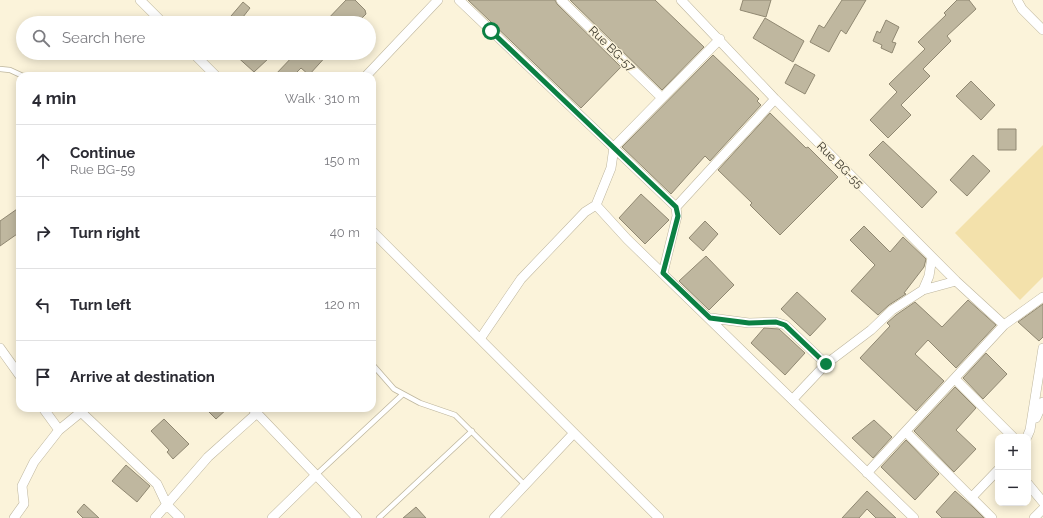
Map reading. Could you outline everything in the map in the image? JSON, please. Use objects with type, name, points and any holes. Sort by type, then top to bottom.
[{"type":"street","points":[[140,0],[156,16]]},
{"type":"street","points":[[370,72],[438,0]]},
{"type":"street","points":[[459,0],[676,207],[678,216],[663,273]]},
{"type":"street","name":"Rue BG-57","points":[[561,0],[662,98]]},
{"type":"street","name":"Rue BG-55","points":[[681,0],[720,39],[775,99],[932,257],[1004,325]]},
{"type":"street","points":[[1017,0],[1022,9],[1043,30]]},
{"type":"street","points":[[480,339],[521,279],[585,212],[596,205],[611,168],[614,148],[720,39]]},
{"type":"street","points":[[200,60],[212,72]]},
{"type":"street","points":[[676,207],[775,99]]},
{"type":"street","points":[[596,205],[627,239],[710,318],[914,518]]},
{"type":"street","points":[[376,235],[659,518]]},
{"type":"street","points":[[923,290],[932,257]]},
{"type":"street","points":[[793,399],[826,364],[872,330],[892,310],[923,290],[956,281]]},
{"type":"street","points":[[867,473],[1004,325],[1043,298]]},
{"type":"street","points":[[710,318],[749,323],[776,322],[785,325],[826,364]]},
{"type":"street","points":[[0,348],[16,370]]},
{"type":"street","points":[[1029,434],[1043,348]]},
{"type":"street","points":[[955,379],[1010,434]]},
{"type":"street","points":[[1029,434],[1043,402]]},
{"type":"street","points":[[46,412],[59,430]]},
{"type":"street","points":[[14,518],[24,504],[22,486],[34,462],[59,430],[81,412]]},
{"type":"street","points":[[85,412],[158,484],[167,505],[180,518]]},
{"type":"street","points":[[155,518],[208,457],[253,412]]},
{"type":"street","points":[[255,412],[357,518]]},
{"type":"street","points":[[906,432],[992,518]]},
{"type":"street","points":[[494,518],[574,433]]},
{"type":"street","points":[[972,497],[995,473]]},
{"type":"street","points":[[272,518],[316,475]]},
{"type":"street","points":[[1031,488],[1043,502]]},
{"type":"street","points":[[1034,518],[1043,509]]},
{"type":"lane","points":[[0,69],[10,70],[16,73]]},
{"type":"lane","points":[[376,369],[394,389],[420,403],[455,415],[525,486]]},
{"type":"lane","points":[[316,475],[403,394]]},
{"type":"lane","points":[[379,518],[472,431]]},
{"type":"shaded area","points":[[1043,145],[1043,277],[1020,300],[955,233]]},
{"type":"building","points":[[346,0],[355,0],[365,10],[366,14],[364,16],[331,16]]},
{"type":"building","points":[[468,0],[555,0],[557,4],[621,67],[581,108]]},
{"type":"building","points":[[570,0],[655,0],[704,47],[662,90]]},
{"type":"building","points":[[743,0],[771,0],[766,17],[740,10]]},
{"type":"building","points":[[842,0],[866,0],[846,34],[841,30],[829,52],[810,42],[819,25],[824,28]]},
{"type":"building","points":[[957,0],[969,0],[976,9],[947,36],[951,41],[923,69],[930,76],[901,105],[911,115],[888,138],[870,120],[897,92],[889,84],[925,49],[918,42],[946,15],[944,13]]},
{"type":"building","points":[[243,2],[250,8],[244,16],[231,16]]},
{"type":"building","points":[[765,18],[804,41],[793,62],[753,38]]},
{"type":"building","points":[[886,20],[899,27],[892,42],[896,43],[892,53],[881,48],[882,45],[873,41],[877,31],[880,33]]},
{"type":"building","points":[[713,55],[759,99],[757,101],[761,105],[710,161],[705,156],[671,194],[622,147]]},
{"type":"building","points":[[241,60],[267,60],[254,72]]},
{"type":"building","points":[[289,60],[323,60],[312,72],[306,72],[301,68],[297,72],[278,72]]},
{"type":"building","points":[[795,64],[815,75],[805,94],[785,83]]},
{"type":"building","points":[[971,81],[995,105],[981,120],[956,96]]},
{"type":"building","points":[[770,113],[806,148],[808,147],[838,177],[780,235],[750,205],[752,203],[718,170]]},
{"type":"building","points":[[998,129],[1016,129],[1016,150],[998,150]]},
{"type":"building","points":[[883,141],[937,192],[922,208],[869,155]]},
{"type":"building","points":[[973,155],[990,171],[967,196],[950,180]]},
{"type":"building","points":[[641,194],[669,220],[645,244],[619,218]]},
{"type":"building","points":[[16,210],[16,235],[0,246],[0,221]]},
{"type":"building","points":[[705,221],[718,234],[703,251],[689,238]]},
{"type":"building","points":[[864,226],[890,252],[903,237],[926,259],[924,267],[904,293],[906,294],[889,305],[878,315],[851,291],[875,265],[850,240]]},
{"type":"building","points":[[706,256],[734,285],[709,310],[679,281]]},
{"type":"building","points":[[797,292],[826,319],[810,336],[781,309]]},
{"type":"building","points":[[968,300],[996,325],[956,368],[928,340],[915,354],[944,381],[916,411],[860,358],[890,326],[887,323],[915,302],[942,327]]},
{"type":"building","points":[[1043,304],[1043,337],[1039,341],[1018,322]]},
{"type":"building","points":[[764,328],[779,329],[805,353],[785,375],[751,343]]},
{"type":"building","points":[[986,353],[1007,374],[983,399],[963,378]]},
{"type":"building","points":[[955,387],[976,408],[956,430],[976,449],[954,472],[914,431]]},
{"type":"building","points":[[209,412],[224,412],[216,419]]},
{"type":"building","points":[[164,419],[189,444],[173,459],[167,452],[169,450],[151,431]]},
{"type":"building","points":[[874,420],[892,437],[873,458],[852,438]]},
{"type":"building","points":[[906,440],[939,474],[915,500],[881,467]]},
{"type":"building","points":[[126,465],[150,486],[137,502],[112,481]]},
{"type":"building","points":[[867,491],[896,518],[876,518],[867,509],[859,518],[842,518]]},
{"type":"building","points":[[955,491],[984,518],[942,518],[936,512]]},
{"type":"building","points":[[84,504],[99,518],[83,518],[77,512]]},
{"type":"building","points":[[416,507],[426,518],[403,518]]},
{"type":"route","points":[[491,31],[676,207],[678,216],[663,273],[710,318],[749,323],[776,322],[785,325],[826,364]]}]
